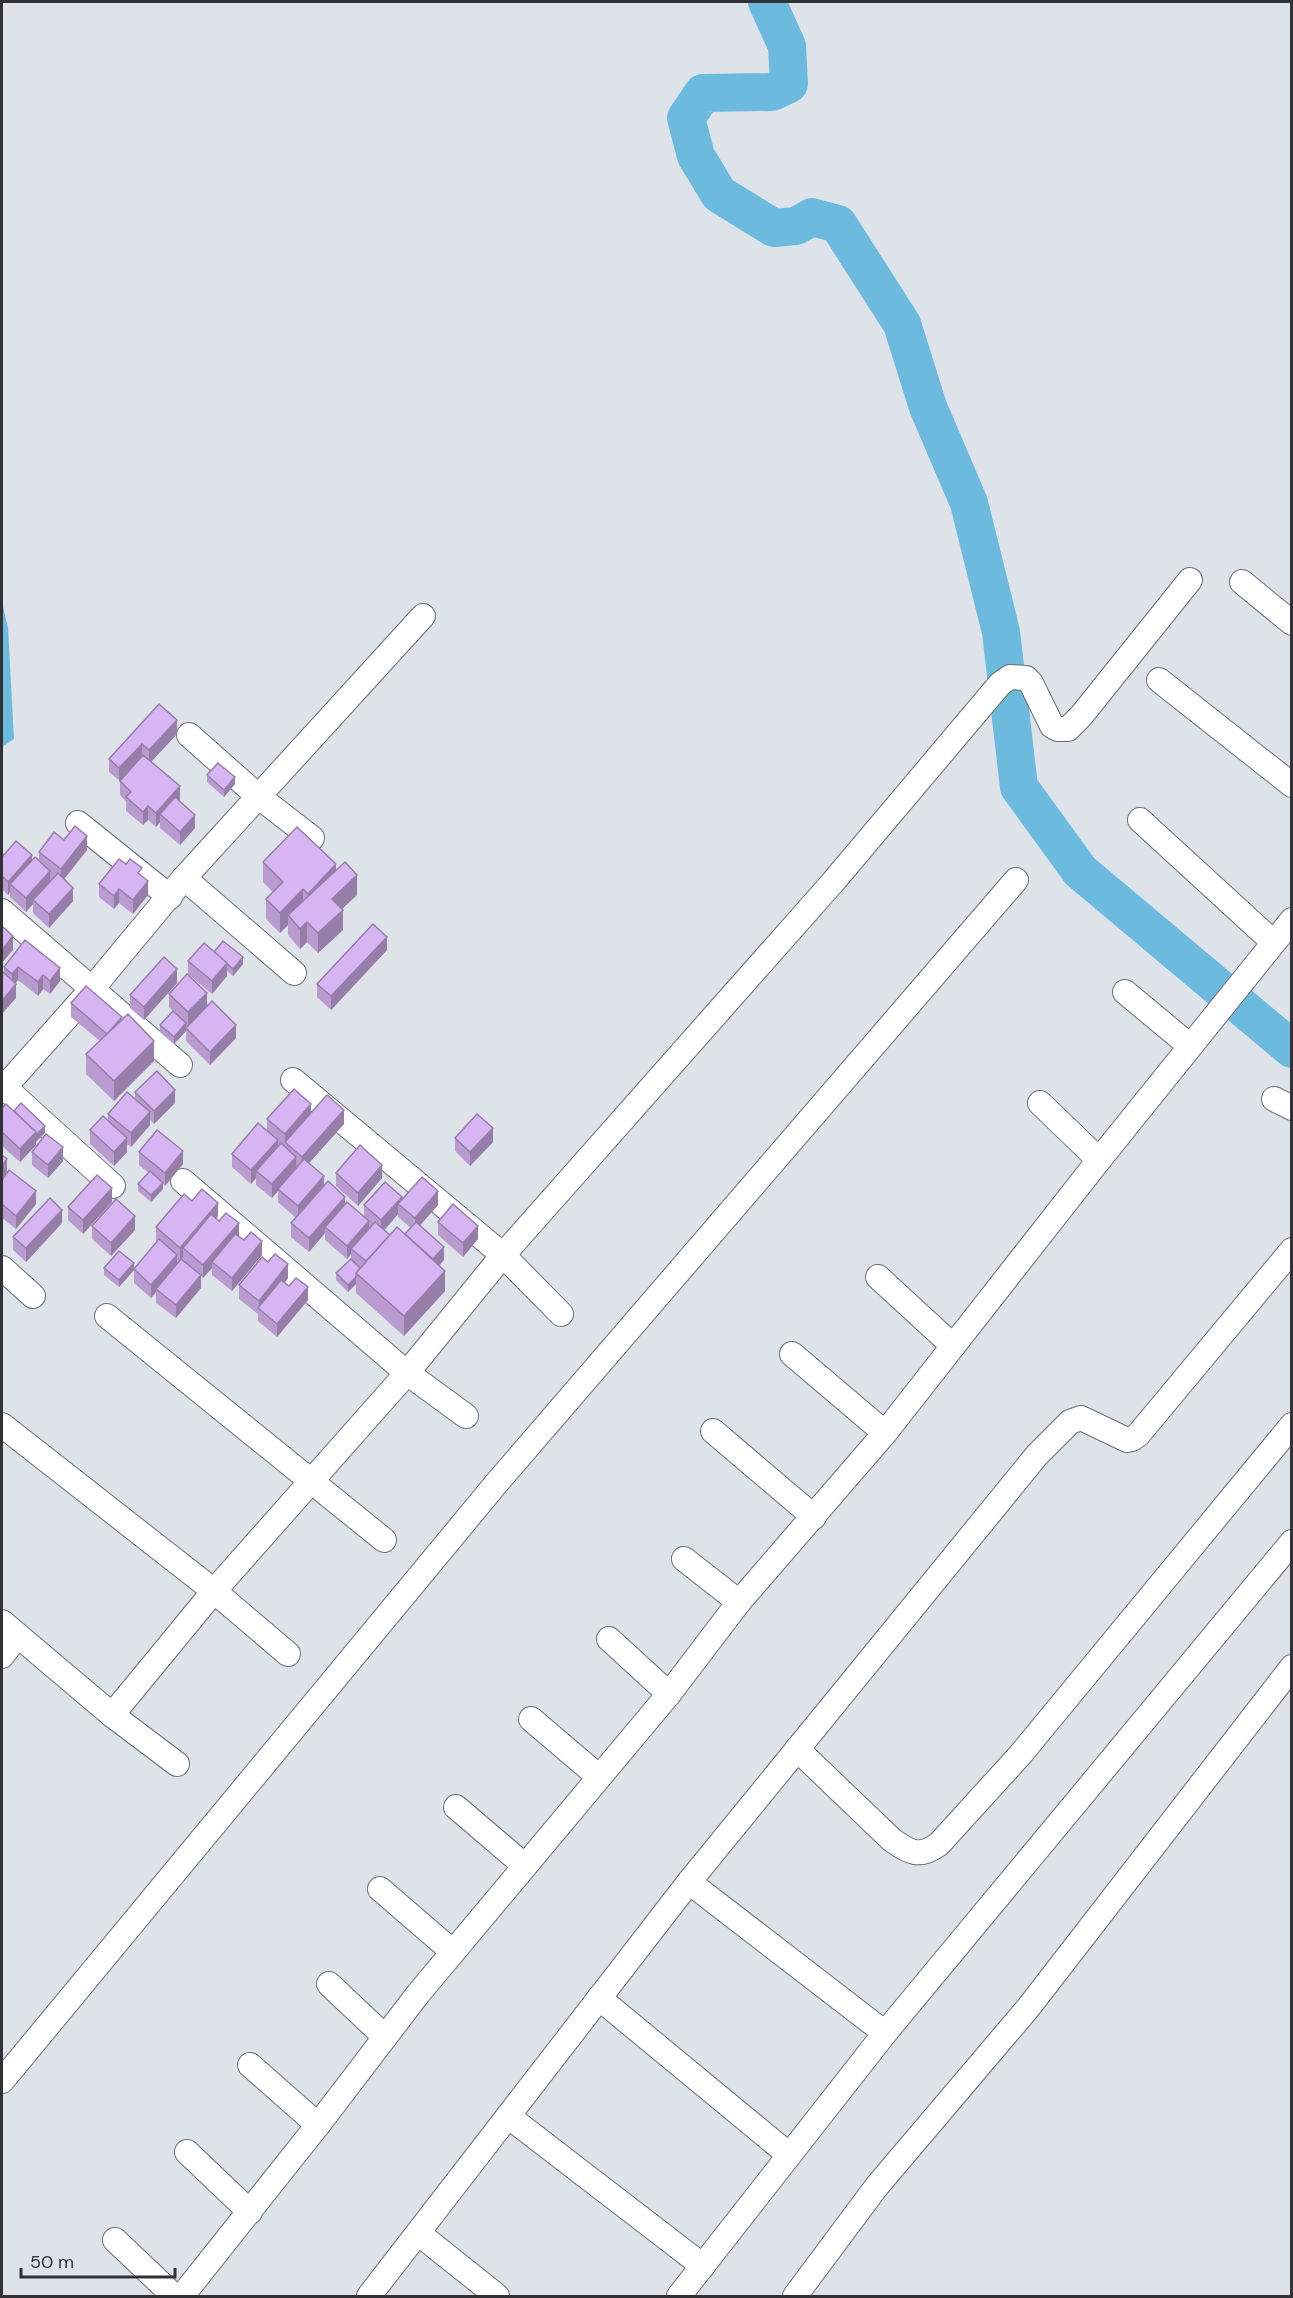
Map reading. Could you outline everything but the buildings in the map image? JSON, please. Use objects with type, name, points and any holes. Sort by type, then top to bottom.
[{"type":"street","points":[[112,1715],[309,1480],[407,1372],[503,1255],[833,882],[1000,684],[1010,677],[1026,678],[1031,683],[1052,726],[1058,729],[1068,729],[1081,716],[1190,580]]},
{"type":"street","points":[[1242,582],[1292,623]]},
{"type":"street","points":[[113,1186],[2,1088],[91,990],[177,888],[423,616]]},
{"type":"street","points":[[1159,680],[1292,785]]},
{"type":"street","points":[[189,735],[259,797],[312,838]]},
{"type":"street","points":[[1140,820],[1273,942]]},
{"type":"street","points":[[78,823],[177,888],[294,973]]},
{"type":"street","points":[[2,2081],[495,1485],[1016,880]]},
{"type":"street","points":[[2,911],[180,1065]]},
{"type":"street","points":[[182,2296],[453,1952],[669,1694],[740,1602],[885,1433],[1098,1160],[1292,920]]},
{"type":"street","points":[[1125,992],[1190,1046]]},
{"type":"street","points":[[293,1080],[503,1255],[561,1314]]},
{"type":"street","points":[[1040,1103],[1098,1160]]},
{"type":"street","points":[[183,1181],[407,1372],[466,1416]]},
{"type":"street","points":[[369,2296],[689,1882],[1037,1455],[1070,1422],[1081,1418],[1113,1435],[1132,1440],[1159,1412],[1292,1250]]},
{"type":"street","points":[[2,1268],[33,1296]]},
{"type":"street","points":[[878,1276],[954,1346]]},
{"type":"street","points":[[107,1316],[384,1540]]},
{"type":"street","points":[[792,1354],[885,1433]]},
{"type":"street","points":[[2,1425],[214,1591],[288,1654]]},
{"type":"street","points":[[797,1749],[892,1840],[904,1849],[916,1853],[928,1853],[939,1844],[1020,1755],[1292,1425]]},
{"type":"street","points":[[713,1431],[814,1516]]},
{"type":"street","points":[[679,2296],[885,2032],[1292,1542]]},
{"type":"street","points":[[684,1559],[740,1602]]},
{"type":"street","points":[[2,1656],[9,1629],[112,1715],[177,1764]]},
{"type":"street","points":[[609,1640],[669,1694]]},
{"type":"street","points":[[795,2296],[877,2186],[1028,2008],[1292,1667]]},
{"type":"street","points":[[531,1719],[599,1777]]},
{"type":"street","points":[[456,1807],[525,1866]]},
{"type":"street","points":[[689,1882],[885,2032]]},
{"type":"street","points":[[380,1889],[453,1952]]},
{"type":"street","points":[[329,1984],[385,2037]]},
{"type":"street","points":[[599,1998],[788,2154]]},
{"type":"street","points":[[250,2066],[318,2125]]},
{"type":"street","points":[[508,2116],[703,2266]]},
{"type":"street","points":[[187,2152],[250,2212]]},
{"type":"street","points":[[418,2233],[496,2296]]},
{"type":"street","points":[[115,2240],[174,2296]]},
{"type":"water","points":[[2,602],[8,628],[14,739],[2,747]]},
{"type":"waterway","points":[[767,2],[787,46],[789,84],[772,92],[703,93],[686,118],[696,156],[719,194],[774,228],[796,226],[812,217],[838,224],[902,324],[928,407],[969,503],[1001,632],[1019,787],[1080,871],[1292,1049]]}]
